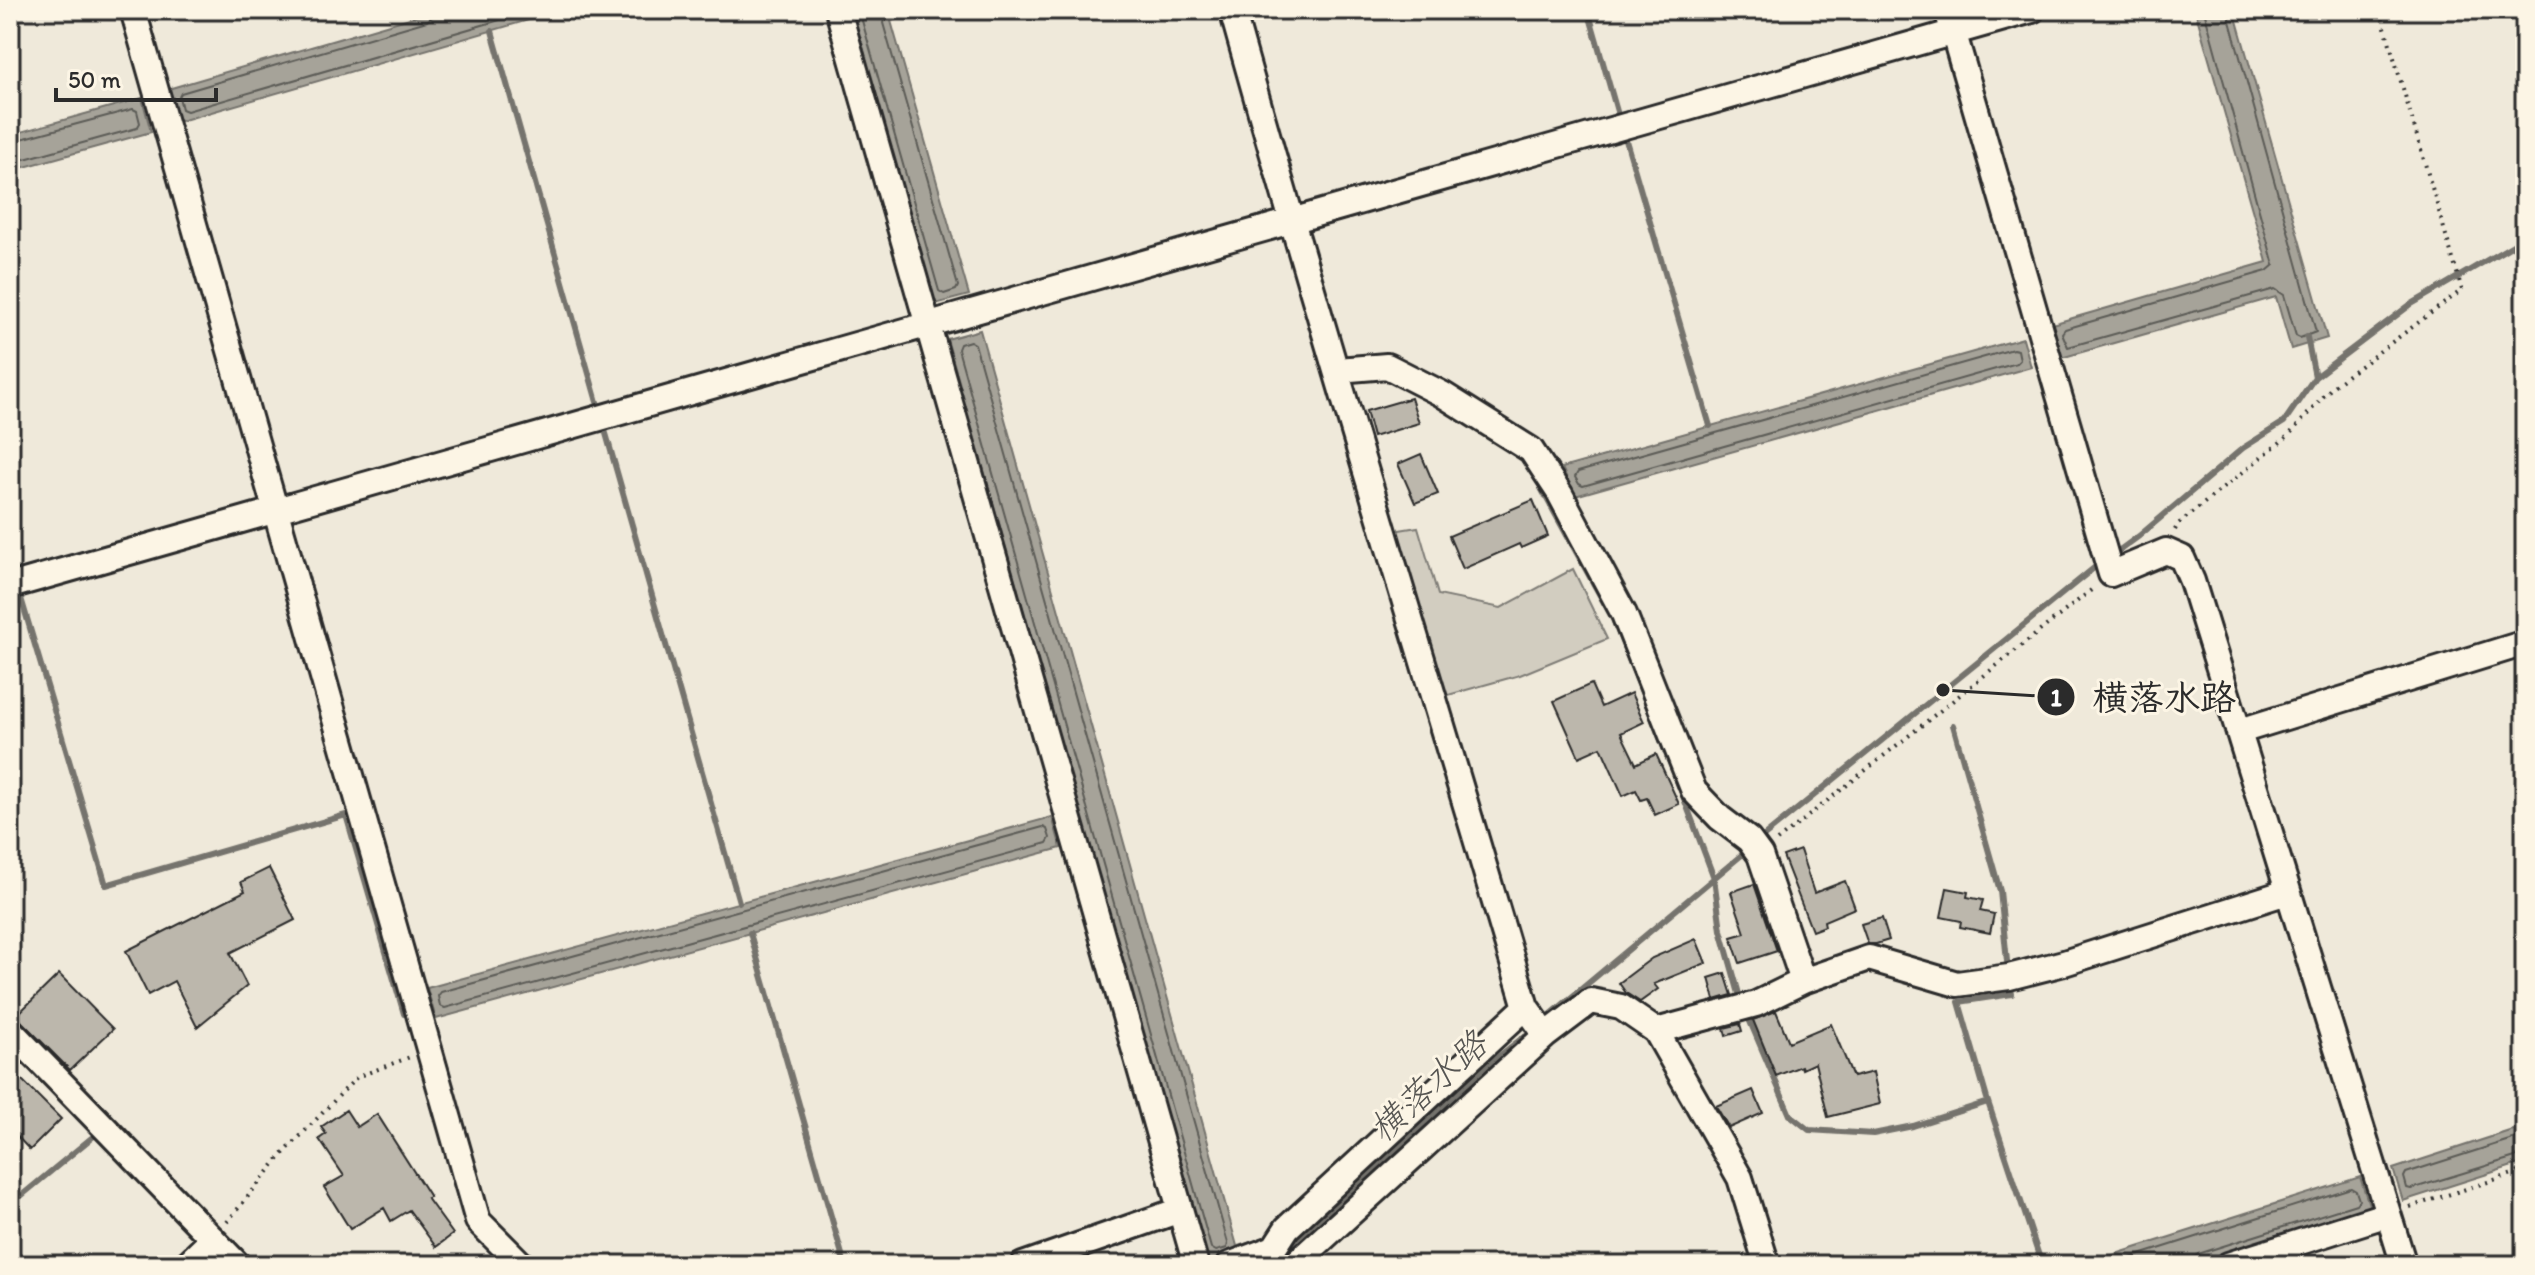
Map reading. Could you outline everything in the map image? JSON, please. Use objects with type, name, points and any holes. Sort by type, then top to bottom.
[{"type":"street","points":[[133,10],[478,1221],[522,1265]]},
{"type":"street","points":[[838,10],[948,319],[1196,1265]]},
{"type":"street","points":[[1232,10],[1291,221],[1526,1007],[1546,1035]]},
{"type":"street","points":[[10,586],[1291,221],[1950,21],[2032,10]]},
{"type":"street","points":[[1950,21],[2111,574],[2166,551],[2182,558],[2192,581],[2404,1265]]},
{"type":"street","points":[[1338,370],[1387,366],[1442,394],[1531,450],[1554,485],[1624,614],[1694,791],[1754,847],[1803,981]]},
{"type":"street","points":[[2240,731],[2525,643]]},
{"type":"street","points":[[1656,1031],[1756,1004],[1803,981],[1869,958],[1957,984],[2009,977],[2064,963],[2287,892]]},
{"type":"street","points":[[1287,1228],[1299,1260],[1546,1035],[1591,1001],[1621,1007],[1656,1031],[1740,1178],[1767,1265]]},
{"type":"street","points":[[1229,1265],[1274,1248],[1287,1228],[1526,1007]]},
{"type":"street","points":[[10,1030],[238,1265]]},
{"type":"street","points":[[2228,1265],[2383,1196]]},
{"type":"street","points":[[1023,1265],[1180,1210]]},
{"type":"street","points":[[186,1265],[213,1239]]},
{"type":"path","points":[[2166,551],[2178,524],[2288,436],[2332,387],[2462,290],[2380,10]]},
{"type":"path","points":[[1754,847],[2111,574]]},
{"type":"path","points":[[213,1239],[282,1155],[357,1077],[428,1050]]},
{"type":"path","points":[[2383,1196],[2525,1170]]},
{"type":"shaded area","points":[[1418,527],[1438,595],[1501,608],[1573,569],[1607,639],[1520,675],[1441,697],[1393,531]]},
{"type":"water","points":[[437,10],[563,10],[177,122],[168,89]]},
{"type":"water","points":[[851,10],[927,10],[891,21],[969,295],[935,304]]},
{"type":"water","points":[[2195,10],[2234,10],[2327,338],[2291,349],[2276,297],[2061,358],[2052,324],[2267,262]]},
{"type":"water","points":[[142,98],[151,132],[10,171],[10,135]]},
{"type":"water","points":[[980,330],[1239,1253],[1207,1262],[947,339]]},
{"type":"water","points":[[2023,338],[2031,367],[1575,496],[1562,468]]},
{"type":"water","points":[[1052,817],[1061,848],[436,1019],[427,988]]},
{"type":"water","points":[[2525,1126],[2525,1162],[2403,1201],[2393,1169]]},
{"type":"water","points":[[2360,1177],[2370,1208],[2188,1265],[2081,1265]]},
{"type":"building","points":[[1411,398],[1419,423],[1373,437],[1366,411]]},
{"type":"building","points":[[1421,454],[1438,494],[1415,503],[1398,464]]},
{"type":"building","points":[[1533,500],[1548,536],[1521,548],[1519,544],[1463,569],[1449,536]]},
{"type":"building","points":[[1591,684],[1601,707],[1631,693],[1644,722],[1621,733],[1636,764],[1656,754],[1679,804],[1655,815],[1647,798],[1641,800],[1636,790],[1623,796],[1601,747],[1579,757],[1554,701]]},
{"type":"building","points":[[1800,850],[1814,893],[1845,881],[1855,908],[1824,921],[1825,926],[1812,931],[1783,856]]},
{"type":"building","points":[[269,868],[295,920],[230,953],[247,986],[197,1027],[174,981],[148,995],[126,951],[245,891],[241,882]]},
{"type":"building","points":[[1754,884],[1777,951],[1740,963],[1731,937],[1745,933],[1731,892]]},
{"type":"building","points":[[1947,888],[1968,892],[1967,897],[1983,900],[1980,911],[1994,914],[1990,933],[1960,927],[1961,921],[1941,917]]},
{"type":"building","points":[[1882,918],[1889,940],[1868,944],[1861,924]]},
{"type":"building","points":[[1696,939],[1706,963],[1654,984],[1658,989],[1640,1002],[1626,993],[1619,983],[1652,958]]},
{"type":"building","points":[[1725,973],[1732,995],[1715,1000],[1709,978]]},
{"type":"building","points":[[59,974],[113,1029],[70,1070],[16,1016]]},
{"type":"building","points":[[1776,1011],[1789,1042],[1831,1024],[1853,1077],[1873,1072],[1880,1104],[1828,1117],[1815,1063],[1776,1076],[1753,1020]]},
{"type":"building","points":[[1740,1024],[1742,1031],[1726,1036],[1724,1028]]},
{"type":"building","points":[[10,1068],[61,1119],[30,1150],[10,1129]]},
{"type":"building","points":[[1753,1090],[1763,1113],[1729,1128],[1716,1106]]},
{"type":"building","points":[[346,1110],[357,1127],[377,1114],[430,1197],[427,1198],[453,1234],[436,1247],[409,1210],[391,1221],[384,1208],[350,1229],[324,1187],[344,1176],[319,1139],[326,1134],[321,1127]]},
{"type":"waterway","points":[[1588,10],[1618,115]]},
{"type":"waterway","points":[[492,31],[597,402]]},
{"type":"waterway","points":[[1625,137],[1710,426]]},
{"type":"waterway","name":"横落水路","points":[[2113,555],[2243,448],[2284,422],[2315,377],[2410,305],[2525,238]]},
{"type":"waterway","points":[[2307,337],[2315,377]]},
{"type":"waterway","points":[[605,430],[739,902]]},
{"type":"waterway","points":[[1548,486],[1541,488],[1613,619],[1714,878],[1721,930],[1741,1001]]},
{"type":"waterway","name":"横落水路","points":[[1758,841],[2100,563]]},
{"type":"waterway","points":[[21,598],[106,885],[346,815],[404,1014]]},
{"type":"waterway","points":[[1953,725],[2000,891],[2008,971]]},
{"type":"waterway","name":"横落水路","points":[[1543,1021],[1750,848]]},
{"type":"waterway","points":[[750,933],[845,1265]]},
{"type":"waterway","points":[[1988,1102],[1959,1002],[2012,994],[2010,982]]},
{"type":"waterway","points":[[1746,1012],[1790,1115],[1809,1130],[1873,1134],[1913,1126],[1988,1102],[2042,1265]]},
{"type":"waterway","name":"横落水路","points":[[1286,1249],[1484,1068],[1535,1028]]},
{"type":"waterway","points":[[10,1205],[95,1135]]},
{"type":"waterway","points":[[1238,1248],[1254,1243]]},
{"type":"place","name":"横落水路","points":[[1943,690]]}]
